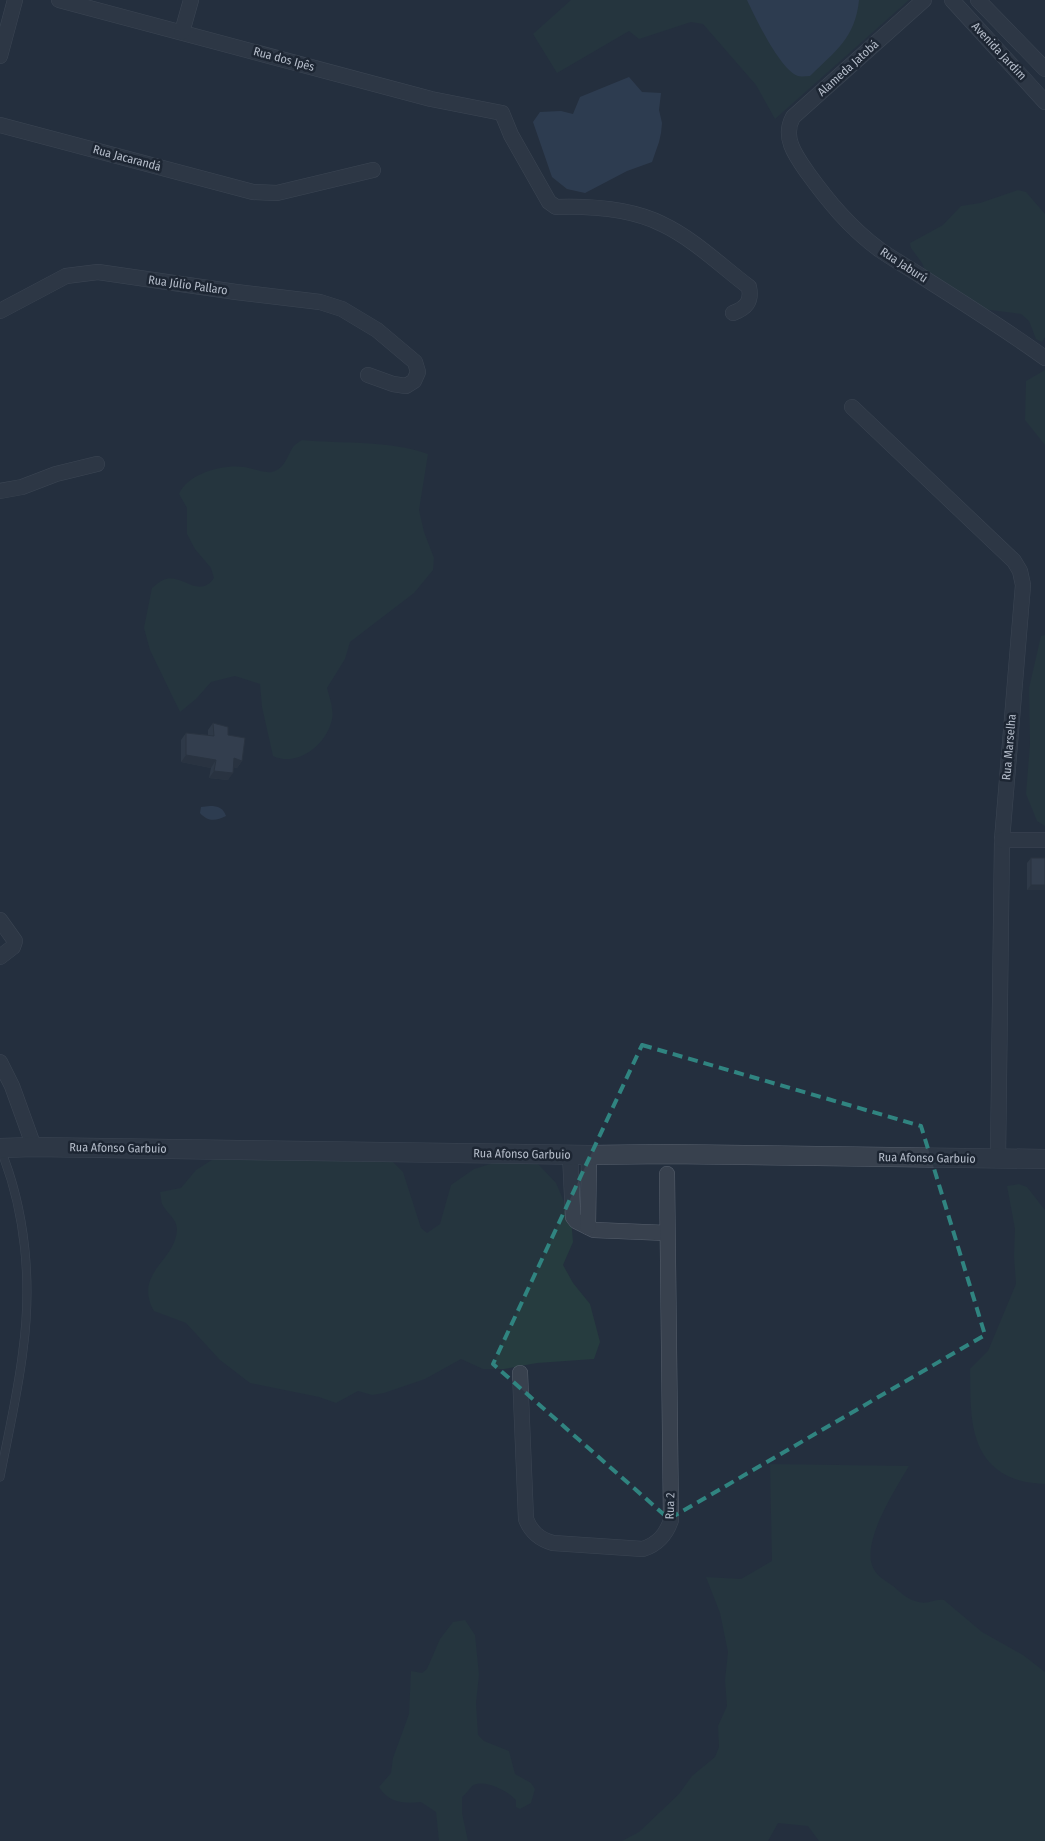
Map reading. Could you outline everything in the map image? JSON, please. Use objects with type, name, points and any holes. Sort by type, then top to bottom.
[{"type":"street","points":[[0,56],[15,0]]},
{"type":"street","name":"Rua dos Ipês","points":[[59,0],[430,99],[502,113],[511,135],[549,202],[556,207],[629,212],[662,224],[749,288],[751,295],[749,303],[743,309],[734,313]]},
{"type":"street","points":[[182,32],[191,0]]},
{"type":"street","name":"Alameda Jatobá","points":[[790,143],[788,136],[789,124],[793,117],[924,0]]},
{"type":"street","name":"Avenida Jardim","points":[[952,0],[1045,102]]},
{"type":"street","name":"Avenida Jardim","points":[[978,0],[1045,69]]},
{"type":"street","name":"Rua Jacarandá","points":[[0,125],[253,192],[277,193],[373,170]]},
{"type":"street","name":"Rua Jaburú","points":[[790,143],[798,160],[829,202],[848,223],[879,249],[1019,339],[1045,358]]},
{"type":"street","name":"Rua Júlio Pallaro","points":[[0,311],[66,276],[98,272],[320,302],[342,309],[377,330],[415,362],[418,372],[414,381],[406,386],[368,376]]},
{"type":"street","name":"Rua Marselha","points":[[852,407],[1014,562],[1020,571],[1023,586],[1002,840],[998,1159]]},
{"type":"street","points":[[0,491],[22,487],[56,474],[97,464]]},
{"type":"street","points":[[1002,840],[1045,840]]},
{"type":"street","points":[[0,920],[15,941],[13,947],[0,956]]},
{"type":"street","points":[[0,1062],[12,1086],[34,1147]]},
{"type":"street","name":"Rua Afonso Garbuio","points":[[0,1148],[1045,1159]]},
{"type":"street","points":[[570,1154],[574,1217],[576,1221],[594,1230],[667,1233]]},
{"type":"street","points":[[588,1228],[589,1155]]},
{"type":"street","name":"Rua 2","points":[[520,1373],[526,1519],[533,1532],[542,1539],[553,1543],[643,1549],[652,1546],[664,1535],[671,1520],[667,1174]]},
{"type":"lane","points":[[0,1148],[9,1169],[21,1226],[25,1250],[27,1303],[24,1349],[0,1477]]},
{"type":"highlighted area","points":[[642,1045],[921,1126],[985,1335],[669,1519],[493,1364]]},
{"type":"green space","points":[[571,0],[909,0],[775,119],[756,85],[703,24],[691,22],[639,39],[629,31],[557,73],[533,34]]},
{"type":"green space","points":[[1018,190],[1026,192],[1045,214],[1045,337],[1042,342],[1036,339],[1029,321],[1021,314],[974,308],[930,284],[922,263],[911,248],[910,243],[943,225],[961,206],[980,203]]},
{"type":"green space","points":[[1045,370],[1045,445],[1025,420],[1026,381]]},
{"type":"green space","points":[[302,440],[381,444],[428,454],[419,510],[424,532],[434,558],[433,570],[414,593],[350,642],[345,659],[327,688],[332,706],[332,719],[322,740],[316,747],[300,757],[282,759],[273,756],[262,707],[260,684],[235,676],[211,682],[196,699],[180,712],[150,650],[144,628],[152,588],[162,580],[173,579],[191,585],[203,586],[214,578],[211,568],[195,549],[187,534],[187,508],[179,494],[184,487],[198,475],[226,467],[236,466],[260,471],[275,471],[284,464],[294,446]]},
{"type":"green space","points":[[1045,635],[1045,826],[1037,821],[1026,794],[1030,744],[1029,688],[1041,636]]},
{"type":"green space","points":[[388,1157],[403,1172],[421,1228],[427,1233],[440,1224],[451,1185],[474,1169],[503,1160],[524,1159],[539,1165],[556,1183],[571,1218],[573,1242],[563,1265],[573,1283],[590,1304],[600,1342],[594,1359],[537,1363],[504,1369],[483,1369],[461,1359],[425,1379],[384,1393],[372,1395],[358,1391],[336,1403],[319,1397],[250,1383],[220,1360],[186,1323],[154,1311],[149,1298],[148,1287],[157,1268],[170,1251],[175,1241],[177,1230],[174,1219],[162,1204],[160,1192],[181,1188],[196,1170],[215,1158]]},
{"type":"green space","points":[[1019,1184],[1027,1187],[1045,1210],[1045,1484],[1018,1480],[1001,1472],[989,1462],[975,1435],[972,1419],[970,1369],[988,1351],[1016,1284],[1015,1229],[1007,1186]]},
{"type":"green space","points":[[770,1464],[909,1466],[889,1500],[876,1528],[870,1554],[872,1565],[880,1577],[909,1599],[924,1603],[944,1600],[982,1632],[1023,1655],[1045,1672],[1045,1841],[819,1841],[808,1826],[778,1823],[768,1841],[622,1841],[639,1832],[679,1794],[692,1776],[715,1757],[719,1747],[718,1726],[727,1706],[725,1680],[728,1652],[720,1613],[706,1577],[741,1579],[772,1561]]},
{"type":"green space","points":[[465,1620],[475,1635],[479,1675],[476,1703],[478,1735],[484,1741],[509,1751],[515,1774],[531,1783],[535,1789],[531,1803],[520,1809],[516,1807],[516,1800],[508,1793],[490,1785],[473,1785],[462,1797],[462,1813],[468,1841],[439,1841],[436,1812],[421,1802],[409,1803],[392,1799],[379,1787],[391,1773],[393,1758],[409,1714],[411,1671],[422,1673],[427,1669],[440,1639],[453,1622]]},
{"type":"water","points":[[747,0],[859,0],[853,25],[842,43],[810,76],[798,76],[791,72],[776,54]]},
{"type":"water","points":[[629,77],[642,92],[661,93],[659,110],[662,123],[661,133],[652,162],[627,171],[585,193],[567,189],[552,177],[533,122],[540,112],[561,111],[573,114],[580,97]]},
{"type":"water","points":[[201,807],[220,808],[226,816],[215,820],[206,818],[200,813]]},
{"type":"building","points":[[213,723],[228,727],[228,735],[245,738],[242,761],[234,758],[233,773],[214,771],[216,760],[186,755],[186,733],[214,736]]},
{"type":"building","points":[[1031,858],[1045,858],[1045,885],[1031,885]]}]
